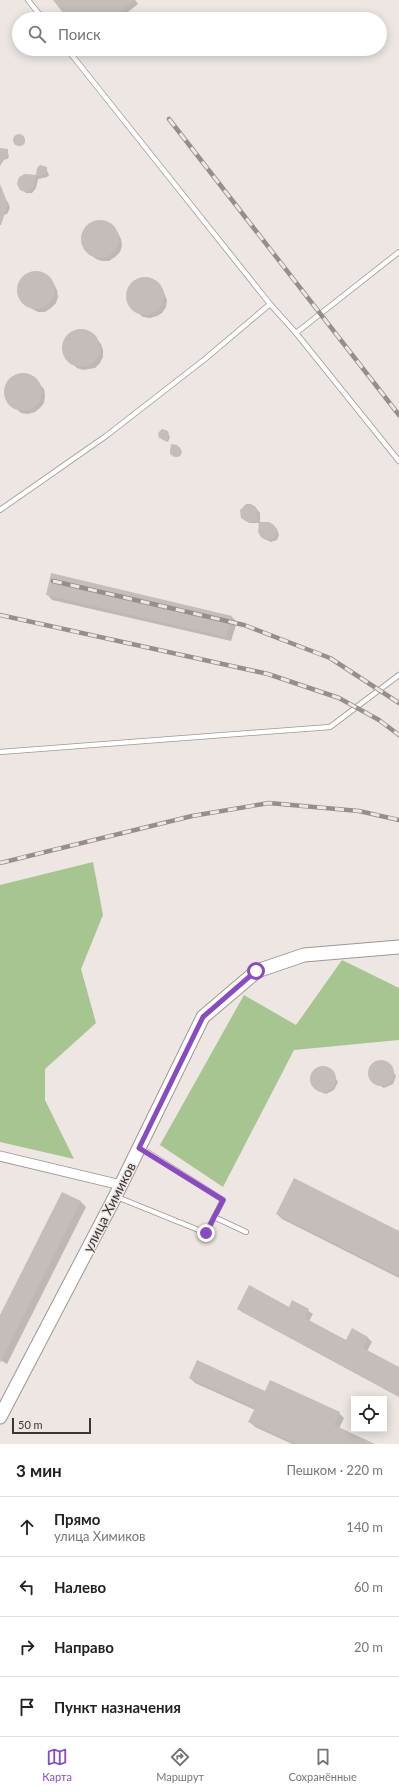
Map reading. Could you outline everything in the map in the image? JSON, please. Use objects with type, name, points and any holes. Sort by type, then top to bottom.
[{"type":"street","name":"улица Химиков","points":[[0,1417],[115,1197],[203,1017],[256,971],[304,955],[399,947]]},
{"type":"street","points":[[0,1156],[121,1185]]},
{"type":"lane","points":[[28,0],[38,12]]},
{"type":"lane","points":[[73,56],[270,304],[296,333],[399,461]]},
{"type":"lane","points":[[296,333],[399,252]]},
{"type":"lane","points":[[0,510],[106,436],[205,359],[270,304]]},
{"type":"lane","points":[[0,752],[330,726],[399,675]]},
{"type":"lane","points":[[115,1197],[206,1233],[223,1200],[139,1148]]},
{"type":"lane","points":[[214,1217],[246,1232]]},
{"type":"green space","points":[[93,862],[103,915],[81,969],[96,1023],[45,1069],[45,1100],[74,1159],[0,1142],[0,885]]},
{"type":"green space","points":[[342,960],[399,988],[399,1040],[294,1050],[223,1187],[160,1145],[244,995],[296,1025]]},
{"type":"building","points":[[53,0],[135,0],[120,12],[62,12]]},
{"type":"building","points":[[19,134],[23,136],[25,140],[23,144],[19,146],[15,144],[13,140],[15,136]]},
{"type":"building","points":[[0,148],[8,149],[8,154],[0,166]]},
{"type":"building","points":[[40,165],[47,167],[47,174],[36,177],[31,191],[25,192],[20,190],[17,184],[19,177],[25,174],[36,175],[37,168]]},
{"type":"building","points":[[0,184],[8,204],[1,225],[0,225]]},
{"type":"building","points":[[100,220],[113,226],[119,239],[113,252],[100,258],[87,252],[81,239],[87,226]]},
{"type":"building","points":[[36,271],[49,277],[55,290],[49,303],[36,309],[23,303],[17,290],[23,277]]},
{"type":"building","points":[[145,277],[158,283],[164,296],[158,309],[145,315],[132,309],[126,296],[132,283]]},
{"type":"building","points":[[81,329],[94,335],[100,348],[94,361],[81,367],[68,361],[62,348],[68,335]]},
{"type":"building","points":[[23,373],[36,379],[42,392],[36,405],[23,411],[10,405],[4,392],[10,379]]},
{"type":"building","points":[[162,429],[168,431],[169,435],[167,441],[159,438],[158,433]]},
{"type":"building","points":[[171,444],[177,445],[181,449],[178,456],[174,457],[170,454]]},
{"type":"building","points":[[246,504],[251,504],[256,507],[258,521],[247,522],[241,518],[240,510]]},
{"type":"building","points":[[259,522],[269,522],[274,525],[277,531],[274,538],[268,540],[261,537],[258,532]]},
{"type":"building","points":[[51,573],[232,616],[226,637],[46,595]]},
{"type":"building","points":[[381,1060],[390,1064],[394,1073],[390,1082],[381,1086],[372,1082],[368,1073],[372,1064]]},
{"type":"building","points":[[323,1066],[332,1070],[336,1079],[332,1088],[323,1092],[314,1088],[310,1079],[314,1070]]},
{"type":"building","points":[[294,1178],[399,1231],[399,1276],[276,1214]]},
{"type":"building","points":[[62,1192],[81,1201],[0,1363],[0,1315]]},
{"type":"building","points":[[249,1285],[289,1307],[292,1300],[309,1309],[305,1318],[346,1340],[352,1328],[368,1337],[363,1348],[399,1367],[399,1396],[237,1309]]},
{"type":"building","points":[[197,1360],[265,1391],[270,1380],[340,1412],[334,1425],[375,1444],[296,1444],[248,1422],[255,1408],[189,1378]]},
{"type":"railway","points":[[169,119],[399,415]]},
{"type":"railway","points":[[53,581],[244,625],[330,658],[399,703]]},
{"type":"railway","points":[[0,615],[268,674],[339,698],[379,720],[399,735]]},
{"type":"railway","points":[[0,863],[192,816],[269,803],[359,811],[399,820]]},
{"type":"route","points":[[206,1233],[223,1200],[139,1148],[203,1017],[256,971]]}]
